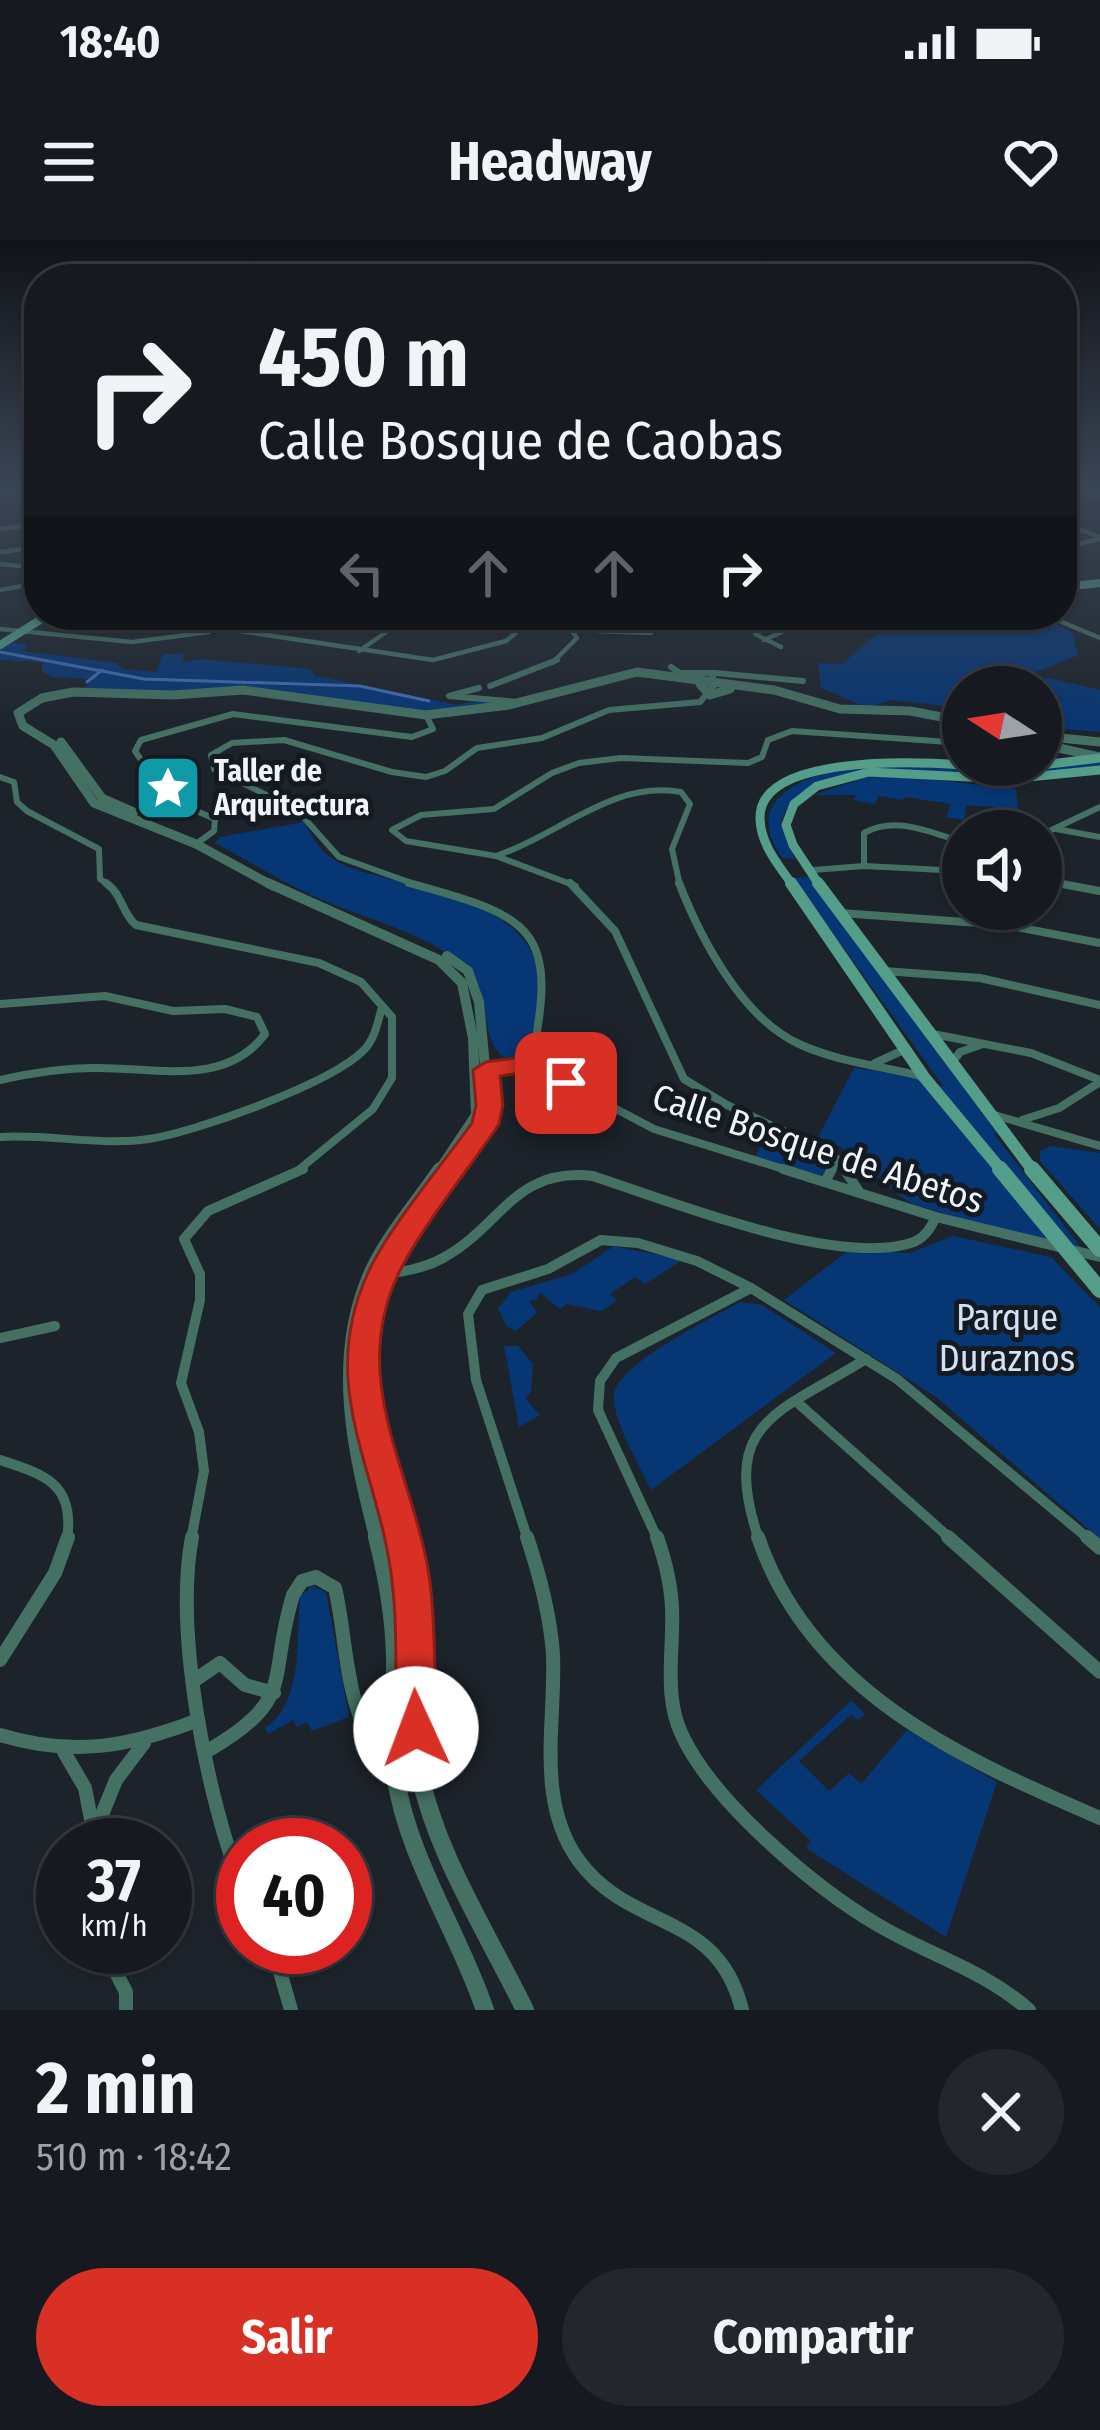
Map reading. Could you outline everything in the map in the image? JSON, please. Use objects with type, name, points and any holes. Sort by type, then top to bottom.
[{"type":"main road","points":[[3,642],[24,629]]},
{"type":"main road","points":[[942,764],[876,760],[823,769],[791,782],[770,797],[760,816],[762,837],[924,1077],[1100,1290]]},
{"type":"main road","points":[[1062,765],[1100,761]]},
{"type":"main road","points":[[1100,761],[1014,778],[884,772],[829,782],[800,798],[787,819],[789,836],[851,927],[1009,1144],[1100,1253]]},
{"type":"main road","points":[[782,870],[805,877],[811,868]]},
{"type":"street","points":[[0,628],[132,642],[219,630],[422,660],[454,657],[523,630]]},
{"type":"street","points":[[359,651],[386,630]]},
{"type":"street","points":[[490,686],[569,652],[578,638],[572,630]]},
{"type":"street","points":[[595,630],[650,633]]},
{"type":"street","points":[[781,630],[764,640],[781,647]]},
{"type":"street","points":[[855,630],[893,630]]},
{"type":"street","points":[[671,667],[711,684],[776,695],[829,712],[942,721]]},
{"type":"street","points":[[427,718],[633,677],[781,691],[840,709],[918,712],[942,718]]},
{"type":"street","points":[[480,1071],[531,1064],[542,1022],[543,972],[532,939],[516,921],[458,893],[344,861],[330,853],[299,811],[214,769],[209,758],[226,745],[263,740],[327,750],[403,775],[429,777],[448,772],[482,746],[540,740],[613,709],[685,705],[711,684],[803,681]]},
{"type":"street","points":[[479,688],[449,696],[460,702],[494,696],[517,702]]},
{"type":"street","points":[[485,2010],[471,1969],[408,1837],[394,1765],[393,1610],[349,1413],[354,1334],[375,1275],[482,1131],[489,1110],[480,1071],[479,1002],[467,971],[447,956],[356,920],[103,798],[62,743],[28,724],[29,712],[59,698],[261,696],[427,718],[514,709],[574,689]]},
{"type":"street","points":[[200,842],[214,831],[215,819],[167,798],[136,751],[141,740],[233,714],[407,737],[434,729],[427,718]]},
{"type":"street","points":[[860,1193],[836,1159],[813,1142],[727,1105],[683,1078],[623,946],[599,909],[564,880],[496,856],[423,846],[392,830],[404,819],[500,808],[547,773],[579,763],[625,758],[748,763],[761,758],[768,740],[792,731],[942,742]]},
{"type":"street","points":[[1062,741],[1100,742]]},
{"type":"street","points":[[1062,747],[1100,761]]},
{"type":"street","points":[[0,777],[14,782],[17,802],[27,811],[99,849],[100,879],[122,894],[128,918],[136,925],[319,963],[362,982],[392,1017],[393,1066],[384,1096],[373,1109],[304,1169],[208,1211],[184,1239],[200,1274],[200,1300],[181,1383],[199,1432],[204,1471],[186,1569],[198,1720],[209,1750],[219,1818]]},
{"type":"street","points":[[496,856],[549,836],[613,797],[652,790],[681,792],[690,804],[677,827],[674,869],[736,989],[784,1037],[924,1077]]},
{"type":"street","points":[[1062,826],[1100,807]]},
{"type":"street","points":[[864,866],[864,833],[874,826],[915,827],[942,835]]},
{"type":"street","points":[[1062,830],[1100,837]]},
{"type":"street","points":[[811,868],[942,870]]},
{"type":"street","points":[[1062,884],[1100,891]]},
{"type":"street","points":[[841,913],[1006,925],[1100,943]]},
{"type":"street","points":[[851,927],[883,918]]},
{"type":"street","points":[[884,971],[1032,986],[1100,1005]]},
{"type":"street","points":[[896,989],[929,975]]},
{"type":"street","points":[[0,1015],[0,1003],[92,995],[173,1011],[225,1009],[256,1017],[265,1034],[251,1053],[215,1067],[99,1068],[0,1081]]},
{"type":"street","points":[[0,1137],[62,1133],[144,1140],[200,1128],[345,1066],[374,1035],[382,1007]]},
{"type":"street","points":[[928,1033],[1046,1057],[1100,1081]]},
{"type":"street","points":[[950,1064],[960,1052],[986,1044]]},
{"type":"street","points":[[875,1063],[906,1049]]},
{"type":"street","name":"Calle Bosque de Abetos","points":[[531,1064],[654,1129],[936,1217],[1100,1253]]},
{"type":"street","points":[[1022,1120],[1059,1108],[1100,1081]]},
{"type":"street","points":[[1059,1108],[1050,1122],[1059,1136]]},
{"type":"street","points":[[986,1112],[1100,1146]]},
{"type":"street","points":[[825,1182],[836,1159]]},
{"type":"street","points":[[375,1275],[445,1258],[523,1187],[564,1173],[593,1176],[794,1236],[856,1246],[913,1243],[929,1231],[936,1217]]},
{"type":"street","points":[[742,2010],[732,1974],[716,1951],[692,1933],[635,1911],[598,1886],[575,1856],[559,1822],[550,1779],[553,1658],[544,1588],[476,1380],[467,1330],[472,1301],[482,1290],[548,1268],[601,1240],[638,1243],[678,1255],[751,1288],[897,1378],[1100,1548]]},
{"type":"street","points":[[375,1275],[365,1336],[363,1391],[411,1580],[417,1763],[434,1824],[525,2010]]},
{"type":"street","points":[[751,1288],[616,1358],[602,1373],[596,1390],[598,1410],[662,1555],[673,1622],[671,1702],[682,1736],[701,1767],[842,1904],[980,1976],[1029,2010]]},
{"type":"street","points":[[0,1338],[55,1327]]},
{"type":"street","points":[[866,1359],[757,1432],[745,1453],[742,1476],[757,1544],[779,1595],[832,1663],[897,1716],[976,1765],[1100,1818]]},
{"type":"street","points":[[799,1404],[1100,1672]]},
{"type":"street","points":[[0,1460],[47,1474],[73,1507],[69,1541],[48,1585],[0,1660]]},
{"type":"street","points":[[209,1750],[256,1719],[274,1693],[286,1599],[309,1578],[325,1579],[335,1588],[341,1606],[354,1685],[370,1743],[377,1755],[394,1765],[417,1763]]},
{"type":"street","points":[[194,1680],[220,1663],[245,1685],[274,1693]]},
{"type":"street","points":[[0,1735],[64,1752],[144,1743],[198,1720]]},
{"type":"street","points":[[103,1818],[116,1780],[144,1743]]},
{"type":"street","points":[[64,1752],[86,1788],[92,1818]]},
{"type":"street","points":[[117,1974],[126,1992],[126,2010]]},
{"type":"street","points":[[281,1974],[291,2010]]},
{"type":"green space","points":[[913,630],[1067,630],[1073,633],[1078,655],[1052,666],[942,666],[942,706],[892,700],[866,707],[821,688],[818,663],[842,664],[877,634]]},
{"type":"green space","points":[[0,641],[28,645],[23,651],[117,663],[123,669],[156,672],[163,654],[183,654],[182,662],[201,659],[310,669],[316,676],[457,705],[485,699],[502,702],[426,715],[266,690],[91,689],[84,688],[93,679],[51,677],[42,671],[42,662],[0,660]]},
{"type":"green space","points":[[1062,681],[1100,690],[1100,732],[1062,729]]},
{"type":"green space","points":[[1100,760],[1100,768],[1062,771],[1062,763]]},
{"type":"green space","points":[[888,763],[942,767],[942,772],[884,771],[818,784],[794,799],[781,823],[795,859],[783,858],[770,834],[770,814],[779,797],[819,775]]},
{"type":"green space","points":[[892,775],[942,781],[942,786],[1016,789],[1018,809],[966,805],[965,810],[949,810],[951,804],[905,797],[879,796],[875,804],[853,800],[856,795],[814,795],[864,778]]},
{"type":"green space","points":[[304,822],[332,859],[465,901],[517,933],[533,955],[540,983],[538,1018],[526,1061],[510,1062],[499,1053],[474,976],[447,953],[305,892],[215,843],[220,837]]},
{"type":"green space","points":[[809,877],[1089,1258],[913,1204],[846,1151],[818,1137],[854,1068],[910,1075],[944,1087],[793,878]]},
{"type":"green space","points":[[773,1126],[837,1159],[825,1182],[753,1160]]},
{"type":"green space","points":[[1051,1146],[1100,1153],[1100,1229],[1040,1161],[1040,1151]]},
{"type":"green space","name":"Parque Duraznos","points":[[953,1236],[1051,1257],[1100,1307],[1100,1539],[936,1397],[784,1300],[849,1250],[910,1253]]},
{"type":"green space","points":[[614,1246],[682,1260],[645,1284],[635,1277],[610,1294],[617,1301],[601,1311],[567,1304],[560,1309],[540,1293],[529,1301],[537,1313],[516,1331],[507,1327],[498,1309],[511,1292],[572,1274]]},
{"type":"green space","points":[[740,1302],[762,1305],[836,1353],[651,1490],[621,1428],[614,1394],[649,1355]]},
{"type":"green space","points":[[504,1346],[518,1346],[533,1364],[531,1392],[525,1398],[540,1415],[519,1427]]},
{"type":"green space","points":[[312,1586],[326,1592],[349,1717],[312,1731],[307,1722],[297,1727],[293,1720],[268,1734],[265,1728],[278,1717],[292,1686],[300,1597]]},
{"type":"green space","points":[[851,1701],[865,1714],[858,1720],[851,1715],[799,1761],[829,1791],[849,1773],[861,1784],[907,1730],[997,1782],[946,1937],[806,1848],[811,1841],[756,1790]]},
{"type":"waterway","points":[[0,652],[101,671]]},
{"type":"waterway","points":[[87,682],[101,671]]},
{"type":"waterway","points":[[101,671],[144,679],[360,686],[429,701]]},
{"type":"place","name":"Taller de Arquitectura","points":[[168,788]]},
{"type":"route","points":[[416,1729],[411,1580],[365,1410],[362,1373],[369,1317],[382,1275],[485,1124],[490,1105],[486,1070],[531,1064],[566,1083]]}]
